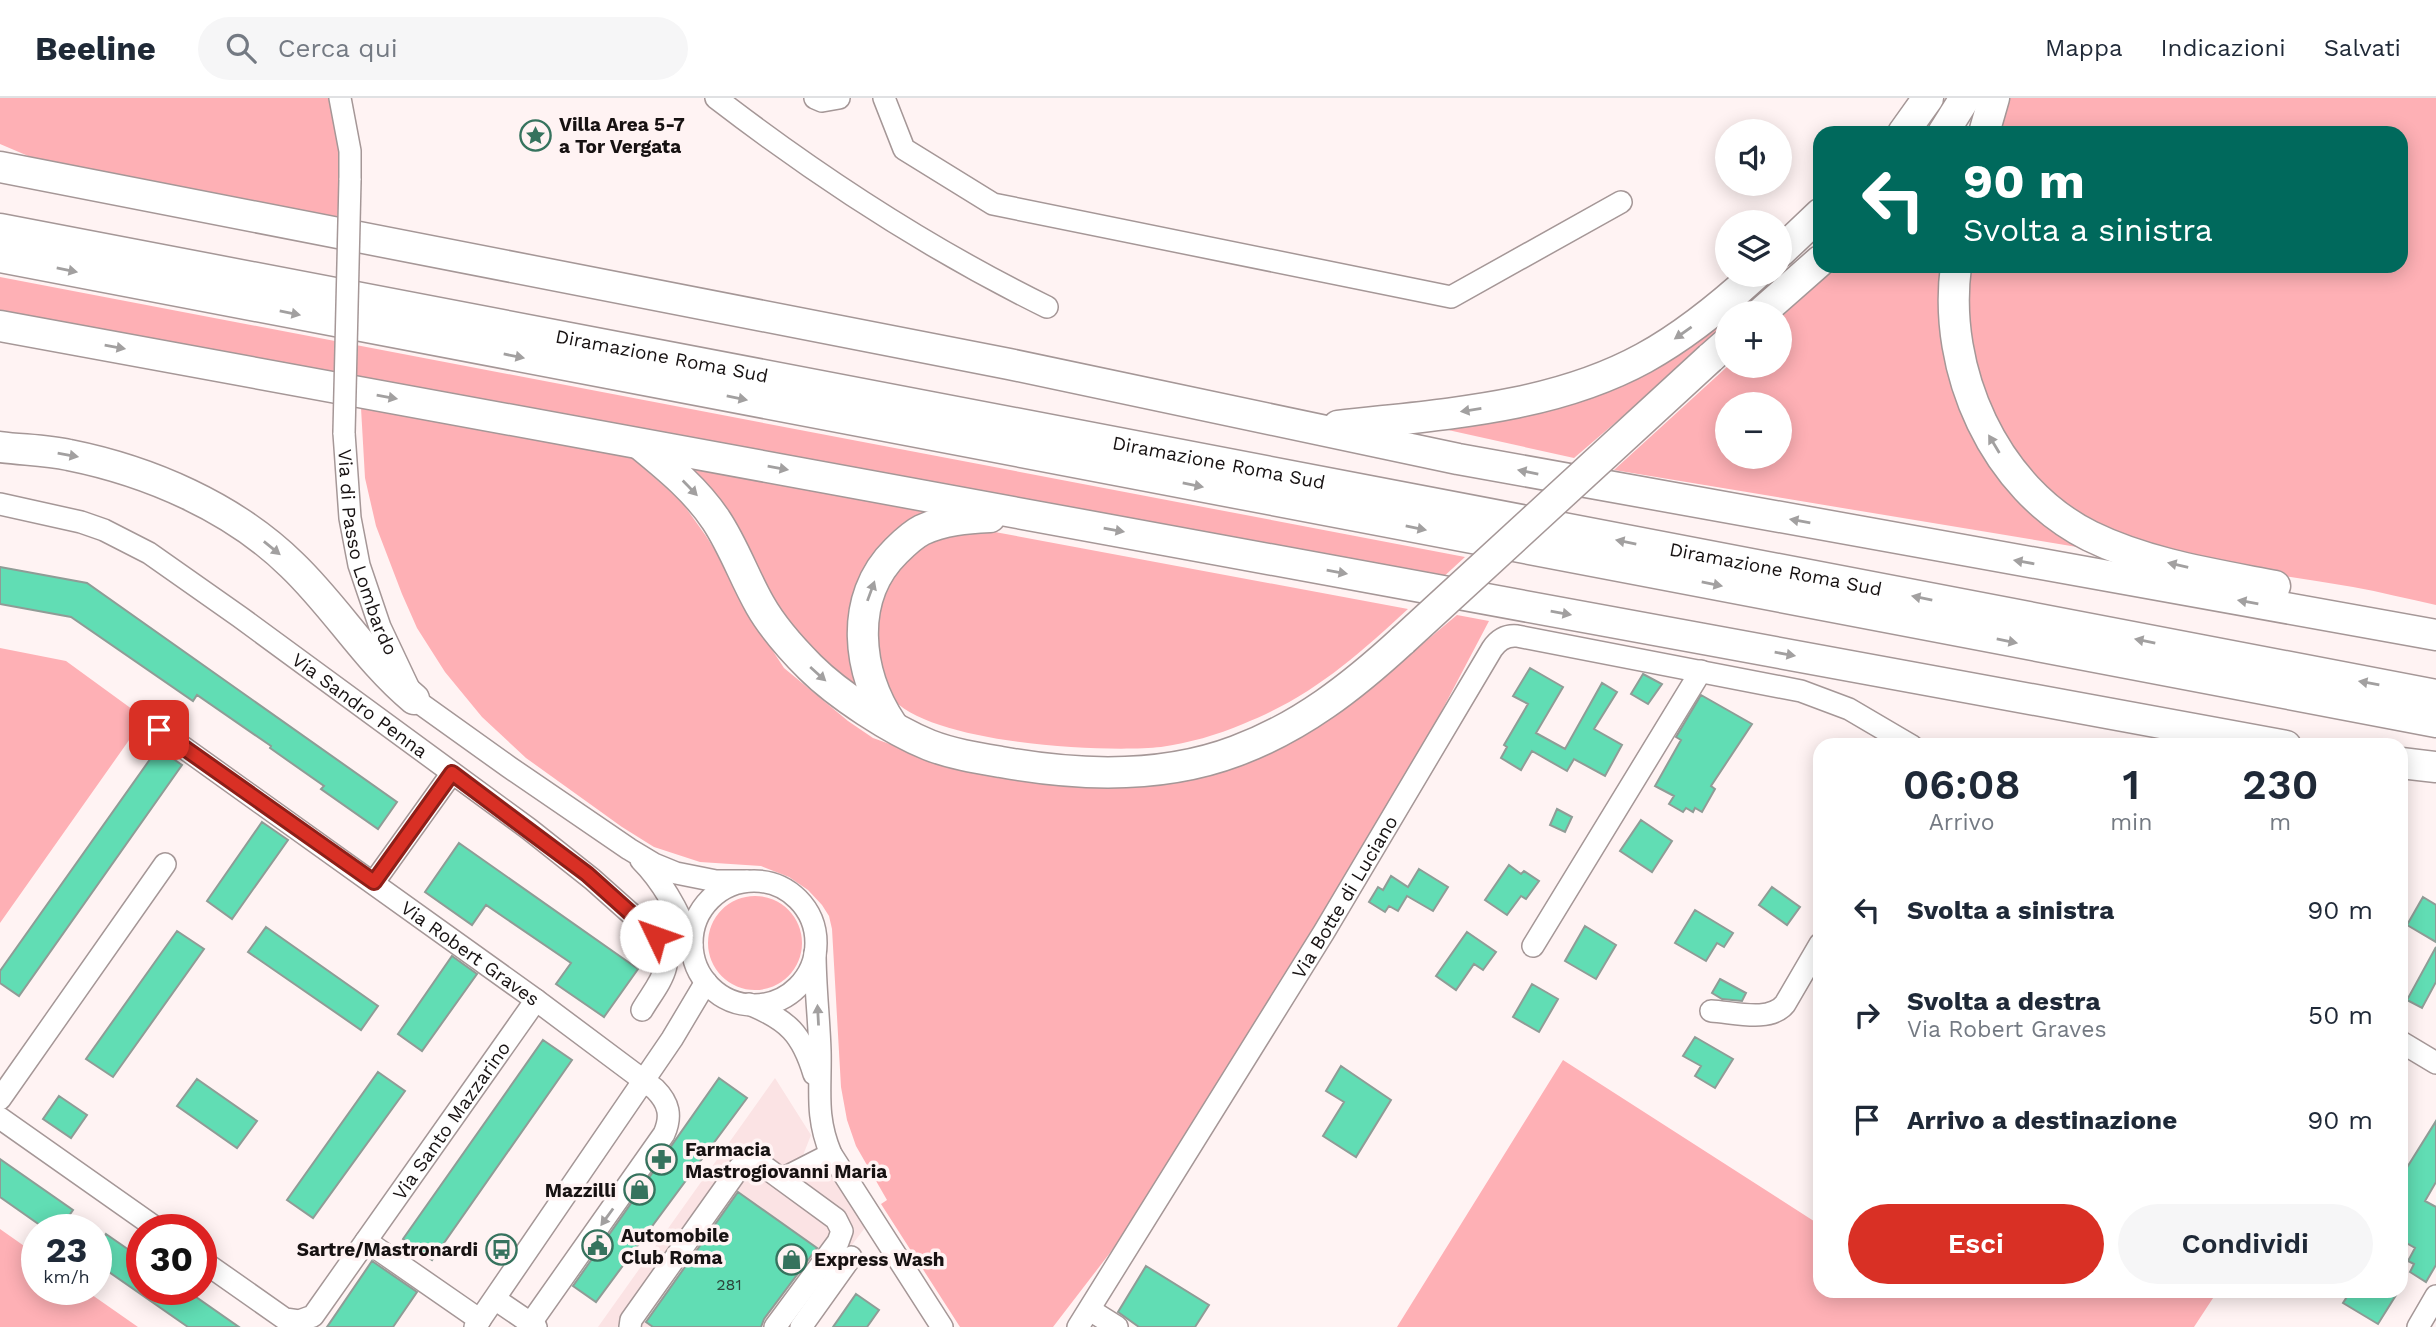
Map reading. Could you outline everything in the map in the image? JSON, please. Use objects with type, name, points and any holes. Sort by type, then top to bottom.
[{"type":"highway","points":[[1908,126],[1928,98]]},
{"type":"highway","points":[[1932,126],[1951,98]]},
{"type":"highway","points":[[1947,126],[1965,98]]},
{"type":"highway","points":[[1986,126],[1994,98]]},
{"type":"highway","points":[[0,159],[151,198]]},
{"type":"highway","points":[[0,167],[1009,364],[1554,477],[2436,635]]},
{"type":"highway","points":[[1792,241],[1813,221]]},
{"type":"highway","name":"Diramazione Roma Sud","points":[[0,229],[2436,695]]},
{"type":"highway","name":"Diramazione Roma Sud","points":[[0,257],[2436,722]]},
{"type":"highway","points":[[1775,301],[1813,267]]},
{"type":"highway","points":[[1956,273],[1954,302],[1959,354],[1969,394],[1999,453],[2017,477],[2040,501],[2063,519],[2089,536],[2154,559],[2436,620]]},
{"type":"highway","points":[[1314,428],[1492,407],[1546,396],[1587,383],[1625,368],[1666,344],[1741,287]]},
{"type":"highway","points":[[0,326],[2243,738]]},
{"type":"highway","points":[[639,443],[680,478],[708,509],[732,548],[761,606],[787,642],[830,685],[860,706],[936,747],[1032,768],[1096,773],[1137,771],[1175,766],[1234,752],[1292,725],[1340,694],[1403,640],[1715,354]]},
{"type":"highway","points":[[0,447],[67,454],[136,472],[187,494],[246,527],[291,564],[336,612],[376,665],[414,699]]},
{"type":"highway","points":[[892,725],[876,699],[864,652],[865,608],[871,586],[880,569],[892,554],[914,535],[936,525],[980,517],[1047,518]]},
{"type":"highway","points":[[2408,764],[2436,767]]},
{"type":"street","name":"Via di Passo Lombardo","points":[[340,98],[350,151],[344,433],[350,518],[359,565],[380,627],[414,699],[654,864],[676,873],[716,881],[747,881]]},
{"type":"street","points":[[716,98],[785,151],[888,219],[985,276],[1047,307]]},
{"type":"street","points":[[815,98],[822,101],[839,98]]},
{"type":"street","points":[[884,98],[904,149],[993,204],[1451,297],[1620,202]]},
{"type":"street","name":"Via Sandro Penna","points":[[0,505],[81,522],[104,530],[149,553],[240,617],[587,874],[660,940],[668,954],[667,967],[642,1010]]},
{"type":"street","name":"Via Botte di Luciano","points":[[1084,1319],[1324,932],[1497,643],[1517,636],[1801,691],[1839,704],[1898,738]]},
{"type":"street","points":[[1532,946],[1701,671]]},
{"type":"street","name":"Via Robert Graves","points":[[159,730],[374,882],[660,1093],[669,1109],[669,1120],[664,1134],[531,1326]]},
{"type":"street","points":[[374,882],[452,773]]},
{"type":"street","name":"Via di Passo Lombardo","points":[[629,849],[664,887],[683,922],[692,946]]},
{"type":"street","points":[[0,1099],[164,864]]},
{"type":"street","points":[[815,953],[808,972],[795,989],[778,999],[749,1004],[739,1003],[721,995],[706,982],[696,965],[692,946],[698,916],[709,900],[726,887],[747,881],[767,882],[795,896],[808,912],[815,932],[820,1053],[819,1108]]},
{"type":"street","points":[[1711,1011],[1765,1015],[1777,1012],[1785,1004],[1813,956]]},
{"type":"street","points":[[366,1241],[478,1323],[685,1019],[706,982]]},
{"type":"street","name":"Via Santo Mazzarino","points":[[217,1271],[285,1319],[306,1320],[317,1312],[536,1000]]},
{"type":"street","points":[[749,1004],[778,1017],[796,1034],[809,1059],[822,1129],[831,1154],[943,1327]]},
{"type":"street","points":[[2408,1046],[2436,1063]]},
{"type":"street","points":[[0,1118],[136,1214]]},
{"type":"street","points":[[782,1180],[831,1154]]},
{"type":"street","points":[[629,1325],[739,1168],[745,1163],[758,1162],[836,1219],[842,1231],[838,1242],[775,1327]]},
{"type":"street","points":[[801,1327],[851,1257]]},
{"type":"street","points":[[2417,1327],[2436,1296]]},
{"type":"street","points":[[495,1298],[531,1326]]},
{"type":"street","points":[[1084,1319],[1117,1327]]},
{"type":"shaded area","points":[[0,98],[330,98],[340,174],[338,221],[40,161],[0,144]]},
{"type":"shaded area","points":[[2010,98],[2436,98],[2436,605],[2363,589],[2187,558],[2154,549],[2091,519],[2061,499],[2036,476],[2014,449],[1983,386],[1973,351],[1966,308],[1966,273],[2408,273],[2408,126],[2002,126]]},
{"type":"shaded area","points":[[1829,273],[1945,273],[1958,383],[2095,550],[1614,470],[1715,378],[1792,378],[1792,307]]},
{"type":"shaded area","points":[[0,277],[1465,557],[1440,580],[0,310]]},
{"type":"shaded area","points":[[1715,320],[1715,337],[1574,458],[1439,428]]},
{"type":"shaded area","points":[[361,408],[632,458],[681,501],[728,571],[750,616],[784,668],[873,738],[912,752],[1051,775],[1308,732],[1352,703],[1457,615],[1489,621],[1409,773],[1294,966],[1126,1232],[1053,1327],[960,1327],[881,1204],[887,1200],[856,1146],[847,1120],[841,1087],[832,929],[829,916],[822,905],[808,890],[789,877],[761,866],[700,862],[654,847],[526,758],[482,717],[445,672],[417,628],[376,526],[365,478]]},
{"type":"shaded area","points":[[687,463],[937,514],[881,549],[862,688],[834,672],[813,655],[774,604],[727,508],[694,475]]},
{"type":"shaded area","points":[[984,530],[1408,609],[1350,660],[1311,689],[1267,713],[1203,738],[1161,747],[1099,748],[1018,742],[977,735],[940,725],[910,712],[890,696],[877,670],[875,650],[880,587],[926,538]]},
{"type":"shaded area","points":[[0,648],[66,661],[136,712],[139,726],[0,923]]},
{"type":"shaded area","points":[[755,896],[773,900],[788,910],[798,925],[802,943],[798,961],[788,976],[773,986],[755,990],[737,986],[722,976],[712,961],[708,943],[712,925],[722,910],[737,900]]},
{"type":"shaded area","points":[[1563,1060],[1813,1221],[1813,1298],[2213,1298],[2194,1327],[1397,1327]]},
{"type":"shaded area","points":[[775,1078],[811,1135],[802,1158],[813,1177],[837,1177],[867,1225],[790,1327],[598,1327]]},
{"type":"shaded area","points":[[0,1229],[21,1244],[21,1305],[106,1305],[138,1327],[0,1327]]},
{"type":"building","points":[[0,567],[87,583],[397,802],[378,829],[321,789],[324,786],[270,748],[271,746],[197,695],[193,701],[71,617],[0,604]]},
{"type":"building","points":[[1530,668],[1563,687],[1536,733],[1565,749],[1602,683],[1617,692],[1594,729],[1622,745],[1605,776],[1574,759],[1567,771],[1532,751],[1521,770],[1501,758],[1507,747],[1504,745],[1528,704],[1513,696]]},
{"type":"building","points":[[1643,674],[1662,684],[1648,704],[1631,694]]},
{"type":"building","points":[[1701,695],[1752,724],[1711,786],[1715,789],[1702,812],[1695,808],[1693,812],[1686,808],[1683,812],[1669,804],[1674,796],[1655,786],[1681,740],[1676,737]]},
{"type":"building","points":[[158,748],[182,765],[19,996],[0,983],[0,971]]},
{"type":"building","points":[[1557,809],[1572,817],[1565,832],[1550,825]]},
{"type":"building","points":[[1641,820],[1672,841],[1652,872],[1620,851]]},
{"type":"building","points":[[262,822],[288,840],[232,919],[207,901]]},
{"type":"building","points":[[459,843],[638,969],[604,1017],[556,984],[571,963],[486,905],[472,925],[425,892]]},
{"type":"building","points":[[1509,865],[1521,874],[1524,871],[1539,881],[1526,899],[1521,896],[1507,915],[1485,900]]},
{"type":"building","points":[[1419,869],[1448,887],[1433,911],[1407,896],[1398,911],[1389,906],[1385,912],[1369,902],[1378,887],[1383,890],[1391,876],[1408,887]]},
{"type":"building","points":[[1772,887],[1800,907],[1787,925],[1759,905]]},
{"type":"building","points":[[2423,897],[2436,905],[2436,942],[2408,926]]},
{"type":"building","points":[[1695,910],[1733,933],[1724,947],[1717,943],[1706,961],[1675,943]]},
{"type":"building","points":[[1585,926],[1616,945],[1596,979],[1565,961]]},
{"type":"building","points":[[266,927],[378,1006],[361,1030],[248,952]]},
{"type":"building","points":[[177,931],[204,949],[113,1077],[86,1059]]},
{"type":"building","points":[[1467,932],[1496,952],[1483,970],[1474,964],[1456,990],[1436,976]]},
{"type":"building","points":[[2436,947],[2436,982],[2422,1008],[2408,998]]},
{"type":"building","points":[[452,956],[477,974],[422,1051],[398,1034]]},
{"type":"building","points":[[1720,979],[1746,993],[1742,1001],[1722,999],[1712,993]]},
{"type":"building","points":[[1532,984],[1558,999],[1539,1032],[1513,1017]]},
{"type":"building","points":[[1695,1037],[1733,1059],[1715,1088],[1695,1076],[1701,1066],[1683,1056]]},
{"type":"building","points":[[543,1040],[572,1060],[432,1260],[403,1239]]},
{"type":"building","points":[[1341,1066],[1391,1100],[1356,1157],[1323,1136],[1344,1102],[1326,1091]]},
{"type":"building","points":[[378,1072],[405,1091],[313,1218],[287,1200]]},
{"type":"building","points":[[719,1078],[747,1098],[596,1302],[573,1286]]},
{"type":"building","points":[[197,1079],[257,1121],[237,1148],[177,1106]]},
{"type":"building","points":[[59,1096],[87,1115],[71,1138],[43,1119]]},
{"type":"building","points":[[2436,1121],[2436,1182],[2425,1201],[2436,1207],[2436,1265],[2426,1282],[2410,1272],[2414,1264],[2408,1261],[2415,1248],[2408,1244],[2408,1166]]},
{"type":"building","points":[[0,1159],[73,1210],[70,1214],[24,1214],[0,1197]]},
{"type":"building","points":[[738,1192],[817,1248],[764,1319],[761,1327],[653,1327],[646,1322]]},
{"type":"building","points":[[112,1238],[126,1248],[126,1284],[112,1274]]},
{"type":"building","points":[[372,1261],[417,1292],[393,1327],[327,1327]]},
{"type":"building","points":[[1146,1266],[1209,1305],[1195,1327],[1139,1327],[1118,1312]]},
{"type":"building","points":[[856,1294],[879,1310],[867,1327],[833,1327]]},
{"type":"building","points":[[2346,1298],[2394,1298],[2378,1324],[2343,1303]]},
{"type":"building","points":[[156,1305],[207,1305],[239,1327],[188,1327]]},
{"type":"place","name":"Villa Area 5-7 a Tor Vergata","points":[[536,135]]},
{"type":"place","name":"Farmacia Mastrogiovanni Maria","points":[[662,1160]]},
{"type":"place","name":"Mazzilli","points":[[639,1190]]},
{"type":"place","name":"Automobile Club Roma","points":[[598,1246]]},
{"type":"place","name":"Sartre/Mastronardi","points":[[501,1249]]},
{"type":"place","name":"Express Wash","points":[[791,1259]]},
{"type":"route","points":[[159,730],[374,882],[452,773],[587,874],[656,936]]}]
